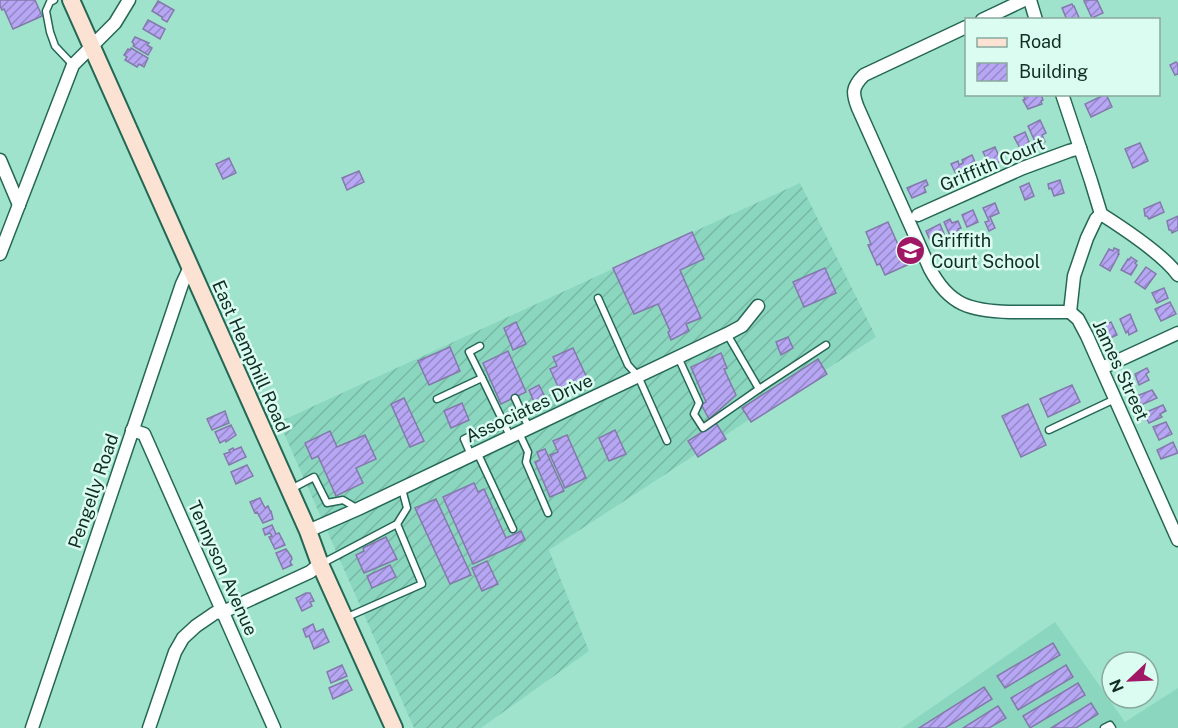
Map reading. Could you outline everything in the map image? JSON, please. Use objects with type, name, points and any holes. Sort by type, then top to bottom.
[{"type":"street","name":"East Hemphill Road","points":[[71,0],[394,728]]},
{"type":"street","points":[[0,254],[73,65],[115,23],[129,0]]},
{"type":"street","points":[[986,18],[1024,0]]},
{"type":"street","points":[[1030,0],[1035,18]]},
{"type":"street","points":[[965,27],[864,75],[856,82],[854,90],[858,108],[930,269],[944,290],[969,307],[984,311],[1070,312]]},
{"type":"street","points":[[1063,96],[1101,214],[1160,256],[1178,275]]},
{"type":"street","name":"Griffith Court","points":[[918,215],[1023,168],[1080,148]]},
{"type":"street","points":[[0,160],[19,205]]},
{"type":"street","name":"James Street","points":[[1101,214],[1096,219],[1078,262],[1070,312],[1087,336],[1178,540]]},
{"type":"street","name":"Pengelly Road","points":[[32,728],[182,284],[190,267]]},
{"type":"street","name":"Associates Drive","points":[[308,531],[727,334],[742,326],[758,306]]},
{"type":"street","points":[[1102,368],[1178,333]]},
{"type":"street","name":"Tennyson Avenue","points":[[132,430],[144,434],[274,728]]},
{"type":"street","points":[[149,728],[175,652],[183,638],[215,614],[309,573],[320,564]]},
{"type":"lane","points":[[54,0],[50,2],[46,11],[50,32],[55,46],[73,65]]},
{"type":"lane","points":[[598,298],[628,365],[638,376],[667,441]]},
{"type":"lane","points":[[727,334],[759,389]]},
{"type":"lane","points":[[678,357],[699,403],[694,414],[703,428],[826,345]]},
{"type":"lane","points":[[480,346],[469,352],[502,421],[519,432]]},
{"type":"lane","points":[[437,399],[482,378]]},
{"type":"lane","points":[[515,398],[519,432],[528,452],[525,462],[548,513]]},
{"type":"lane","points":[[1049,430],[1115,399]]},
{"type":"lane","points":[[502,421],[464,439],[513,529]]},
{"type":"lane","points":[[290,490],[314,477],[327,503],[343,500],[358,509]]},
{"type":"lane","points":[[320,564],[397,524],[407,508],[402,488]]},
{"type":"lane","points":[[345,618],[422,584],[397,524]]},
{"type":"lane","points":[[1104,728],[1110,724],[1112,728]]},
{"type":"shaded area","points":[[800,183],[876,337],[549,550],[589,651],[481,728],[414,728],[279,422]]},
{"type":"shaded area","points":[[1055,622],[1100,686],[1100,710],[1117,710],[1125,722],[1144,710],[1160,710],[1160,700],[1178,688],[1178,728],[902,728]]},
{"type":"building","points":[[0,0],[35,0],[42,16],[13,29],[4,9],[2,10],[0,6]]},
{"type":"building","points":[[1097,0],[1103,13],[1092,18],[1084,1]]},
{"type":"building","points":[[158,1],[174,10],[167,22],[152,11]]},
{"type":"building","points":[[1072,4],[1079,18],[1066,18],[1062,8]]},
{"type":"building","points":[[148,20],[165,29],[160,39],[143,29]]},
{"type":"building","points":[[135,37],[149,43],[147,45],[152,48],[148,55],[133,46],[132,42]]},
{"type":"building","points":[[131,48],[148,58],[144,67],[139,64],[137,67],[125,60],[127,57],[124,55]]},
{"type":"building","points":[[1176,62],[1178,74],[1175,75],[1170,65]]},
{"type":"building","points":[[1042,96],[1042,104],[1028,109],[1023,100],[1024,97]]},
{"type":"building","points":[[1107,96],[1112,107],[1091,117],[1085,104]]},
{"type":"building","points":[[1040,120],[1046,133],[1042,135],[1045,142],[1037,146],[1028,126]]},
{"type":"building","points":[[1025,132],[1030,144],[1020,148],[1014,137]]},
{"type":"building","points":[[1140,143],[1148,161],[1133,168],[1125,149]]},
{"type":"building","points":[[995,147],[1001,161],[990,166],[983,152]]},
{"type":"building","points":[[972,155],[978,169],[963,175],[962,171],[956,174],[951,164],[958,161],[959,165],[963,163],[962,160]]},
{"type":"building","points":[[229,158],[236,173],[223,179],[216,164]]},
{"type":"building","points":[[359,171],[364,182],[347,190],[342,178]]},
{"type":"building","points":[[926,180],[928,185],[924,187],[926,192],[912,198],[907,188]]},
{"type":"building","points":[[1060,180],[1064,193],[1054,196],[1048,184]]},
{"type":"building","points":[[1029,183],[1034,196],[1025,200],[1020,187]]},
{"type":"building","points":[[1160,202],[1164,212],[1149,219],[1145,216],[1144,209]]},
{"type":"building","points":[[995,203],[999,213],[990,217],[995,228],[989,231],[985,222],[989,221],[983,208]]},
{"type":"building","points":[[973,210],[978,222],[967,227],[962,215]]},
{"type":"building","points":[[1178,216],[1178,230],[1172,233],[1167,221]]},
{"type":"building","points":[[950,219],[952,223],[958,221],[961,228],[958,229],[961,235],[952,240],[944,222]]},
{"type":"building","points":[[888,222],[907,265],[885,275],[880,264],[877,265],[868,245],[871,244],[866,232]]},
{"type":"building","points":[[940,224],[945,236],[931,242],[926,231]]},
{"type":"building","points":[[692,232],[704,259],[680,270],[701,318],[686,324],[689,331],[671,340],[668,332],[670,331],[658,304],[634,314],[613,268]]},
{"type":"building","points":[[1114,248],[1119,250],[1119,254],[1110,271],[1100,265],[1109,249],[1113,251]]},
{"type":"building","points":[[1131,257],[1137,261],[1135,263],[1137,265],[1131,275],[1121,270]]},
{"type":"building","points":[[1146,267],[1156,274],[1145,289],[1135,282]]},
{"type":"building","points":[[825,268],[836,293],[804,307],[793,282]]},
{"type":"building","points":[[1164,288],[1168,298],[1157,303],[1152,293]]},
{"type":"building","points":[[1170,302],[1176,314],[1161,321],[1155,309]]},
{"type":"building","points":[[1130,314],[1137,331],[1129,335],[1120,319]]},
{"type":"building","points":[[516,322],[526,344],[513,350],[504,328]]},
{"type":"building","points":[[1111,322],[1117,335],[1106,340],[1101,327]]},
{"type":"building","points":[[788,337],[793,348],[781,355],[776,342]]},
{"type":"building","points":[[450,347],[460,371],[429,385],[418,361]]},
{"type":"building","points":[[573,348],[587,378],[560,391],[550,369],[557,366],[553,357]]},
{"type":"building","points":[[508,351],[526,392],[501,404],[483,363]]},
{"type":"building","points":[[721,353],[727,368],[724,369],[736,395],[709,419],[701,404],[706,402],[691,367]]},
{"type":"building","points":[[818,359],[827,374],[751,422],[742,408]]},
{"type":"building","points":[[1147,368],[1149,372],[1146,374],[1149,380],[1139,385],[1135,374]]},
{"type":"building","points":[[539,385],[545,397],[534,402],[529,390]]},
{"type":"building","points":[[1072,385],[1080,402],[1048,417],[1040,399]]},
{"type":"building","points":[[1152,390],[1157,398],[1141,405],[1137,396]]},
{"type":"building","points":[[404,398],[424,441],[410,447],[391,404]]},
{"type":"building","points":[[462,403],[469,420],[451,428],[444,411]]},
{"type":"building","points":[[1028,404],[1046,445],[1021,457],[1002,416]]},
{"type":"building","points":[[1163,405],[1166,411],[1160,414],[1162,417],[1149,423],[1147,419],[1145,420],[1142,414]]},
{"type":"building","points":[[225,411],[229,423],[212,430],[207,419]]},
{"type":"building","points":[[1166,422],[1172,434],[1159,440],[1153,427]]},
{"type":"building","points":[[716,423],[726,439],[698,457],[688,441]]},
{"type":"building","points":[[231,425],[236,435],[220,443],[215,432]]},
{"type":"building","points":[[615,430],[626,454],[609,461],[599,438]]},
{"type":"building","points":[[330,431],[337,447],[365,435],[376,459],[356,468],[363,483],[336,496],[318,456],[312,459],[305,443]]},
{"type":"building","points":[[567,435],[586,478],[565,488],[550,455],[558,452],[553,441]]},
{"type":"building","points":[[1173,442],[1178,453],[1161,459],[1157,450]]},
{"type":"building","points":[[241,447],[246,457],[229,465],[224,454],[233,448],[234,450]]},
{"type":"building","points":[[545,449],[564,491],[550,497],[535,462],[540,460],[537,452]]},
{"type":"building","points":[[247,465],[253,476],[236,484],[231,472]]},
{"type":"building","points":[[474,483],[478,492],[484,489],[506,538],[521,531],[525,540],[473,564],[443,497]]},
{"type":"building","points":[[260,498],[265,508],[268,506],[273,519],[263,523],[250,502]]},
{"type":"building","points":[[436,499],[471,575],[450,584],[415,508]]},
{"type":"building","points":[[272,525],[285,545],[275,549],[269,537],[272,536],[270,533],[265,535],[263,529]]},
{"type":"building","points":[[386,537],[397,559],[364,573],[356,555],[364,551],[363,548]]},
{"type":"building","points":[[286,549],[291,556],[292,565],[283,569],[276,553]]},
{"type":"building","points":[[487,561],[498,584],[482,591],[472,568]]},
{"type":"building","points":[[390,565],[396,577],[372,588],[367,576]]},
{"type":"building","points":[[310,593],[314,601],[310,602],[312,606],[302,611],[296,598]]},
{"type":"building","points":[[313,624],[316,632],[323,629],[329,642],[314,649],[309,636],[306,637],[303,629]]},
{"type":"building","points":[[1053,643],[1060,655],[1005,688],[997,676]]},
{"type":"building","points":[[342,665],[347,676],[331,683],[327,672]]},
{"type":"building","points":[[1066,665],[1073,677],[1018,710],[1011,698]]},
{"type":"building","points":[[347,680],[352,690],[333,699],[329,688]]},
{"type":"building","points":[[1078,683],[1085,695],[1030,728],[1023,716]]},
{"type":"building","points":[[984,687],[992,699],[945,728],[919,728]]},
{"type":"building","points":[[1091,703],[1098,714],[1076,728],[1051,728]]},
{"type":"building","points":[[998,706],[1006,718],[989,728],[963,728]]},
{"type":"place","name":"Griffith Court School","points":[[910,250]]}]
